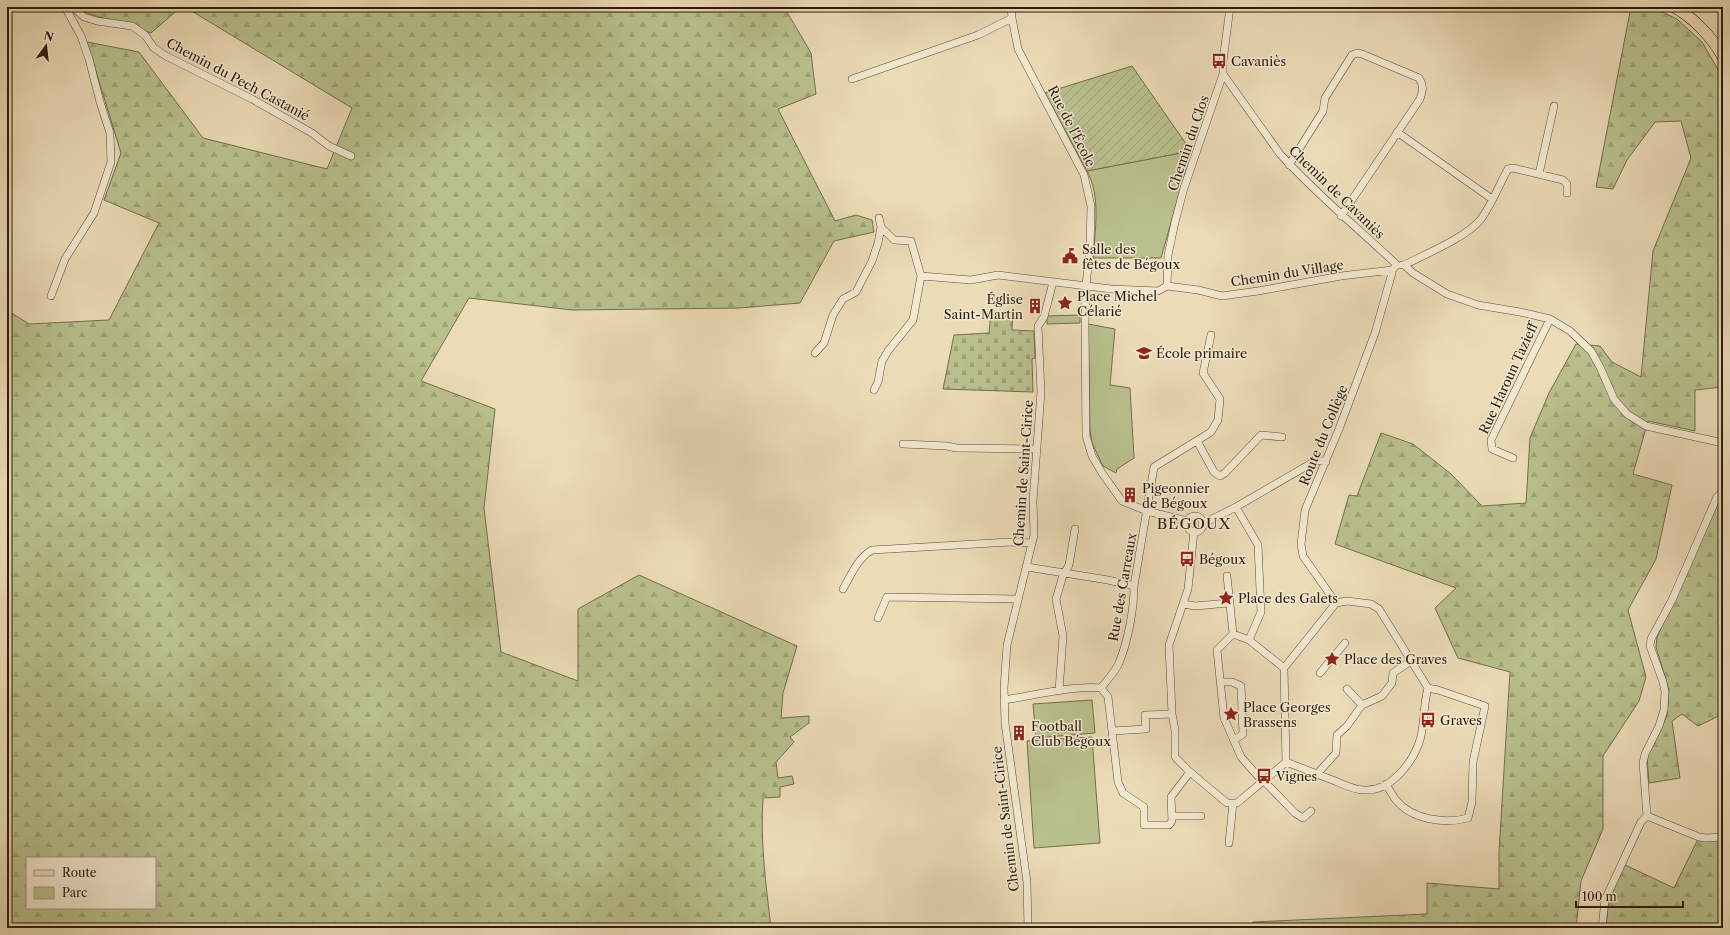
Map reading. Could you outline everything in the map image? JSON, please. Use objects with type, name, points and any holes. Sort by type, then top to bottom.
[{"type":"main road","points":[[1674,7],[1683,12],[1701,27],[1723,57]]},
{"type":"street","points":[[51,296],[65,259],[94,213],[111,162],[110,133],[89,59],[81,36],[66,7]]},
{"type":"street","name":"Chemin du Pech Castanié","points":[[73,7],[84,17],[97,21],[132,26],[145,35],[154,48],[166,56],[252,99],[312,133],[329,146],[351,156]]},
{"type":"street","name":"Rue de l'École","points":[[1011,7],[1018,49],[1084,175],[1091,206],[1090,248],[1086,285],[1086,436],[1092,456],[1122,501],[1147,511],[1187,521]]},
{"type":"street","name":"Chemin du Clos","points":[[1167,286],[1168,255],[1173,229],[1184,188],[1223,74],[1223,61],[1230,7]]},
{"type":"street","points":[[852,79],[978,35],[1012,18]]},
{"type":"street","points":[[1289,165],[1323,112],[1326,98],[1352,56],[1357,53],[1419,78],[1423,90],[1420,99],[1341,216]]},
{"type":"street","name":"Chemin de Cavaniès","points":[[1223,74],[1289,165],[1341,216],[1398,267],[1413,273],[1447,294],[1478,305],[1550,319],[1570,331],[1591,351],[1614,398],[1627,414],[1646,426],[1723,443]]},
{"type":"street","points":[[1539,174],[1554,106]]},
{"type":"street","points":[[1397,132],[1492,199]]},
{"type":"street","points":[[1398,267],[1452,240],[1474,226],[1482,218],[1508,170],[1513,168],[1563,180],[1567,184],[1567,193]]},
{"type":"street","points":[[815,353],[824,343],[833,315],[843,299],[856,292],[872,261],[881,227],[879,218]]},
{"type":"street","points":[[874,390],[878,382],[882,361],[888,351],[913,320],[921,276],[911,241],[894,240],[881,227]]},
{"type":"street","name":"Chemin du Village","points":[[921,276],[971,280],[998,275],[1111,289],[1158,291],[1167,286],[1198,290],[1222,296],[1398,267]]},
{"type":"street","name":"Route du Collège","points":[[1336,603],[1303,556],[1302,544],[1305,510],[1326,462],[1375,333],[1392,273],[1398,267]]},
{"type":"street","name":"Chemin de Saint-Cirice","points":[[1028,928],[1026,882],[1005,723],[1004,666],[1007,645],[1034,535],[1033,501],[1041,392],[1038,326],[1044,317],[1052,282]]},
{"type":"street","name":"Rue Haroun Tazieff","points":[[1513,458],[1492,449],[1491,440],[1550,319]]},
{"type":"street","name":"Rue des Carreaux","points":[[1101,688],[1118,664],[1123,651],[1134,603],[1134,586],[1154,467],[1211,432],[1218,420],[1220,399],[1203,373],[1211,335]]},
{"type":"street","points":[[1197,441],[1214,472],[1220,476],[1225,473],[1261,436],[1282,437]]},
{"type":"street","points":[[903,444],[947,446],[956,448],[1037,449]]},
{"type":"street","points":[[1202,524],[1202,520],[1196,516],[1189,518],[1187,521],[1188,528],[1194,531],[1201,528],[1202,524],[1236,507],[1317,460],[1326,462]]},
{"type":"street","points":[[1602,928],[1603,910],[1609,890],[1641,822],[1646,816],[1643,763],[1645,754],[1659,726],[1664,710],[1664,682],[1650,646],[1651,639],[1672,600],[1717,497],[1723,491]]},
{"type":"street","points":[[1236,507],[1258,545],[1261,612],[1249,640]]},
{"type":"street","points":[[1058,691],[1063,636],[1056,599],[1059,582],[1069,565],[1075,529]]},
{"type":"street","points":[[1194,531],[1188,589],[1169,645],[1172,714],[1175,730],[1175,757],[1190,772],[1227,802],[1237,803],[1264,782],[1286,762],[1284,668],[1336,603],[1347,601],[1371,604],[1379,609],[1428,688],[1485,706],[1473,762],[1472,802],[1468,818],[1460,820],[1434,819],[1419,816],[1407,810],[1396,801],[1386,784]]},
{"type":"street","points":[[844,589],[857,564],[865,554],[872,550],[1010,542],[1032,543]]},
{"type":"street","points":[[1027,566],[1134,586]]},
{"type":"street","points":[[1227,576],[1233,634]]},
{"type":"street","points":[[878,618],[887,597],[1018,599]]},
{"type":"street","points":[[1183,604],[1195,606],[1229,603]]},
{"type":"street","points":[[1233,634],[1249,640],[1284,668]]},
{"type":"street","points":[[1233,634],[1217,650],[1222,682],[1224,718],[1240,751],[1241,757],[1294,813],[1303,818],[1311,811]]},
{"type":"street","points":[[1320,673],[1345,643]]},
{"type":"street","points":[[1317,774],[1336,753],[1338,735],[1347,726],[1362,705],[1382,696],[1392,683],[1393,673],[1411,661]]},
{"type":"street","points":[[1222,682],[1232,682],[1241,686],[1243,734],[1234,740]]},
{"type":"street","points":[[1004,700],[1058,691],[1094,687],[1101,688],[1108,697],[1118,782],[1123,793],[1144,807],[1144,825],[1169,825],[1172,821],[1171,797],[1190,772]]},
{"type":"street","points":[[1286,762],[1363,790],[1370,790],[1386,784],[1404,771],[1420,739],[1428,688]]},
{"type":"street","points":[[1347,689],[1362,705]]},
{"type":"street","points":[[1112,731],[1146,729],[1145,715],[1172,714]]},
{"type":"street","points":[[1229,843],[1233,803]]},
{"type":"street","points":[[1172,816],[1201,816]]},
{"type":"street","points":[[1646,816],[1706,838],[1723,837]]},
{"type":"green space","points":[[75,7],[181,7],[151,33],[77,10]]},
{"type":"green space","points":[[185,7],[784,7],[811,53],[816,94],[778,109],[835,221],[856,215],[872,220],[874,232],[834,241],[800,303],[739,308],[572,310],[469,298],[421,381],[495,409],[484,508],[501,652],[578,681],[578,609],[639,575],[797,646],[783,693],[781,718],[809,716],[809,723],[790,737],[794,742],[776,762],[778,778],[792,776],[794,784],[780,787],[780,797],[763,798],[762,831],[765,880],[771,928],[7,928],[7,310],[29,324],[109,320],[159,223],[104,200],[121,153],[87,42],[139,52],[203,138],[327,169],[352,108]]},
{"type":"green space","points":[[1631,7],[1652,7],[1677,19],[1702,42],[1723,78],[1723,387],[1695,390],[1695,431],[1648,421],[1633,474],[1672,485],[1656,559],[1628,610],[1646,677],[1639,701],[1603,756],[1603,829],[1581,881],[1576,928],[1252,928],[1253,922],[1427,914],[1427,883],[1499,889],[1499,852],[1510,672],[1458,658],[1435,608],[1456,588],[1335,544],[1349,495],[1357,496],[1381,433],[1413,444],[1451,474],[1482,506],[1526,503],[1530,438],[1549,393],[1576,344],[1600,346],[1612,362],[1641,377],[1653,251],[1691,158],[1681,121],[1655,122],[1627,160],[1613,189],[1596,187]]},
{"type":"green space","points":[[1132,66],[1191,151],[1087,171],[1045,93]]},
{"type":"green space","points":[[1191,151],[1161,258],[1093,258],[1096,225],[1096,202],[1087,171]]},
{"type":"green space","points":[[991,312],[1013,312],[1012,330],[1034,331],[1035,358],[1032,359],[1033,392],[943,389],[954,335],[989,333]]},
{"type":"green space","points":[[1080,315],[1080,323],[1047,324],[1047,316]]},
{"type":"green space","points":[[1088,324],[1115,329],[1110,385],[1130,388],[1134,458],[1117,469],[1116,473],[1103,466],[1092,443],[1090,430]]},
{"type":"green space","points":[[1723,497],[1723,663],[1719,682],[1723,714],[1698,726],[1682,714],[1672,721],[1680,778],[1649,783],[1647,756],[1667,716],[1669,690],[1656,647],[1657,637],[1720,498]]},
{"type":"green space","points":[[1092,700],[1095,733],[1036,738],[1033,704]]},
{"type":"green space","points":[[1092,737],[1100,843],[1034,848],[1027,741]]},
{"type":"green space","points":[[1698,839],[1723,839],[1723,928],[1606,928],[1608,905],[1623,864],[1674,888]]},
{"type":"place","name":"Cavaniès","points":[[1219,61]]},
{"type":"place","name":"Salle des fêtes de Bégoux","points":[[1070,256]]},
{"type":"place","name":"Place Michel Célarié","points":[[1065,303]]},
{"type":"place","name":"Église Saint-Martin","points":[[1035,306]]},
{"type":"place","name":"École primaire","points":[[1144,353]]},
{"type":"place","name":"Pigeonnier de Bégoux","points":[[1130,495]]},
{"type":"place","name":"Bégoux","points":[[1187,559]]},
{"type":"place","name":"Place des Galets","points":[[1226,598]]},
{"type":"place","name":"Place des Graves","points":[[1332,659]]},
{"type":"place","name":"Place Georges Brassens","points":[[1231,714]]},
{"type":"place","name":"Graves","points":[[1428,720]]},
{"type":"place","name":"Football Club Bégoux","points":[[1019,733]]},
{"type":"place","name":"Vignes","points":[[1264,776]]},
{"type":"district","name":"BÉGOUX","points":[[1194,524]]}]
